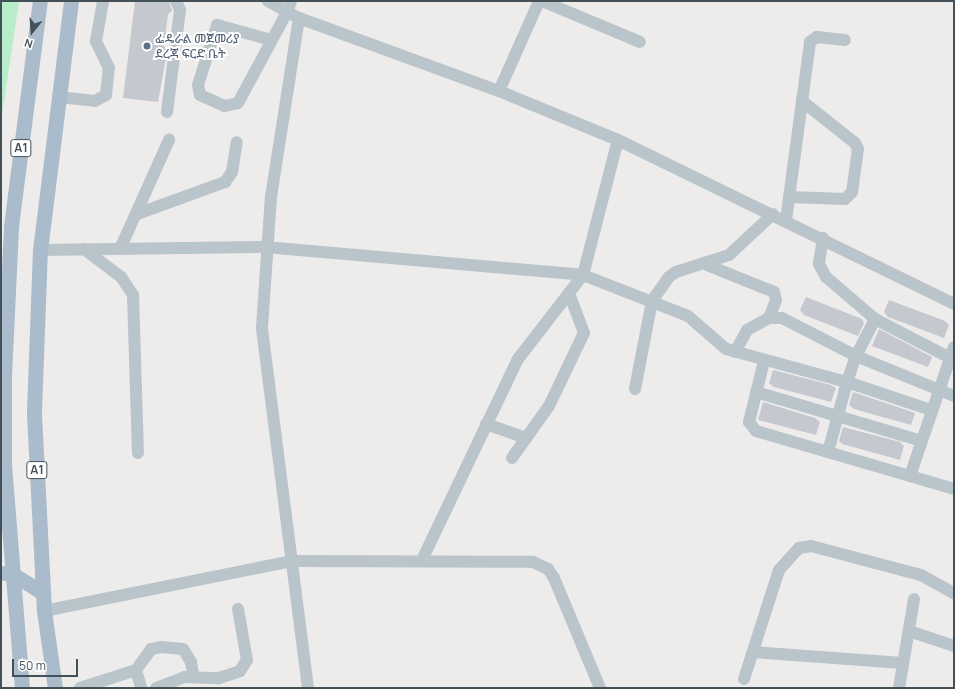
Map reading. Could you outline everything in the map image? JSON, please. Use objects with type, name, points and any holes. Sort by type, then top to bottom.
[{"type":"main road","name":"A1","points":[[22,688],[6,573],[2,376],[11,226],[40,1]]},
{"type":"main road","name":"A1","points":[[55,688],[44,611],[34,412],[40,250],[58,97],[72,1]]},
{"type":"main road","points":[[6,573],[43,593]]},
{"type":"street","points":[[58,97],[95,101],[106,95],[109,68],[96,40],[103,1]]},
{"type":"street","points":[[167,112],[180,10],[176,1]]},
{"type":"street","points":[[268,1],[289,6],[300,18],[499,91],[618,140],[824,238],[954,304]]},
{"type":"street","points":[[499,91],[538,1]]},
{"type":"street","points":[[542,1],[640,42]]},
{"type":"street","points":[[271,40],[217,25],[198,85],[200,95],[225,106],[238,103],[289,6]]},
{"type":"street","points":[[300,18],[265,247],[263,345],[293,561],[308,688]]},
{"type":"street","points":[[786,220],[810,42],[817,37],[845,40]]},
{"type":"street","points":[[789,197],[845,199],[852,192],[858,149],[855,143],[802,101]]},
{"type":"street","points":[[120,249],[169,140]]},
{"type":"street","points":[[422,560],[518,359],[583,275],[618,140]]},
{"type":"street","points":[[137,214],[225,182],[232,172],[237,142]]},
{"type":"street","points":[[636,389],[652,301],[676,272],[707,265],[729,255],[773,214]]},
{"type":"street","points":[[824,238],[821,271],[874,319],[952,355],[937,391],[910,476]]},
{"type":"street","points":[[40,250],[265,247],[583,275],[688,316],[716,344],[735,352],[847,382],[931,410]]},
{"type":"street","points":[[84,249],[121,277],[133,295],[138,453]]},
{"type":"street","points":[[707,265],[774,292],[776,300],[769,318]]},
{"type":"street","points":[[512,458],[563,381],[584,333],[569,293]]},
{"type":"street","points":[[735,352],[747,330],[769,318],[789,320],[856,356],[937,391],[954,396]]},
{"type":"street","points":[[828,452],[847,382],[856,356],[874,319]]},
{"type":"street","points":[[764,361],[749,422],[756,432],[954,488]]},
{"type":"street","points":[[756,392],[837,418],[921,441]]},
{"type":"street","points":[[486,424],[526,438]]},
{"type":"street","points":[[744,679],[779,570],[799,548],[811,546],[921,575],[954,593]]},
{"type":"street","points":[[44,611],[293,561],[422,560],[533,562],[548,569],[600,688]]},
{"type":"street","points":[[899,688],[914,599]]},
{"type":"street","points":[[156,688],[193,675],[231,676],[245,666],[247,660],[238,608]]},
{"type":"street","points":[[909,631],[954,646]]},
{"type":"street","points":[[80,688],[106,684],[136,670],[151,649],[174,646],[187,654],[193,675]]},
{"type":"street","points":[[753,652],[903,663]]},
{"type":"street","points":[[136,670],[141,688]]},
{"type":"green space","points":[[1,1],[19,1],[1,122]]},
{"type":"building","points":[[135,1],[169,1],[172,11],[168,14],[164,47],[168,47],[158,102],[123,98]]},
{"type":"building","points":[[806,297],[862,319],[864,323],[858,336],[804,315],[800,310]]},
{"type":"building","points":[[889,300],[945,321],[949,325],[944,338],[888,317],[884,312]]},
{"type":"building","points":[[879,329],[932,357],[928,367],[872,346]]},
{"type":"building","points":[[773,370],[831,385],[836,388],[831,402],[774,387],[769,383]]},
{"type":"building","points":[[853,392],[915,413],[911,425],[854,409],[849,405]]},
{"type":"building","points":[[763,402],[815,418],[820,422],[816,435],[758,420]]},
{"type":"building","points":[[843,427],[900,442],[904,446],[900,460],[842,444],[839,441]]},
{"type":"place","name":"ፌዴራል መጀመሪያ ደረጃ ፍርድ ቤት","points":[[147,46]]}]
